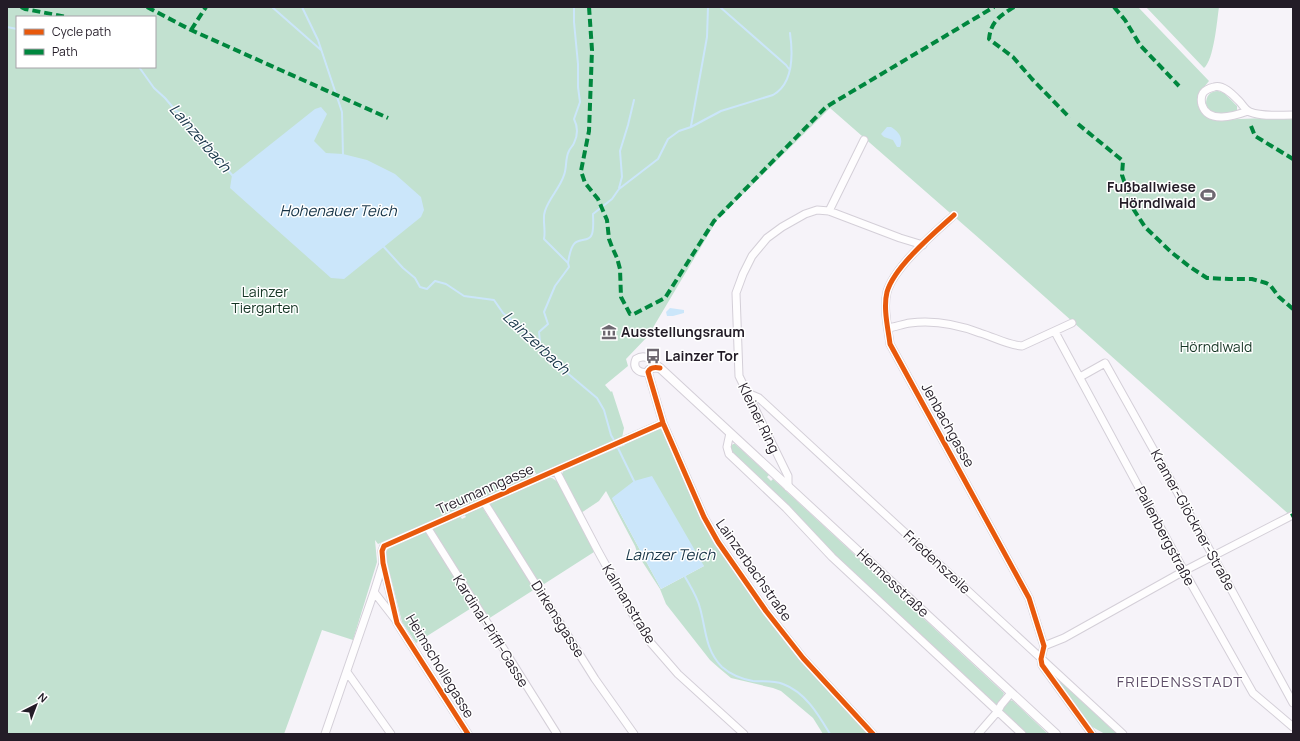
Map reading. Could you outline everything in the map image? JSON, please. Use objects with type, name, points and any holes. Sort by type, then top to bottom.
[{"type":"street","points":[[1248,111],[1227,90],[1218,86],[1209,88],[1204,92],[1202,104],[1205,111],[1212,116],[1222,117],[1248,111],[1270,115],[1293,115]]},
{"type":"street","points":[[829,211],[864,140]]},
{"type":"street","name":"Kleiner Ring","points":[[788,487],[788,476],[739,376],[736,293],[752,256],[767,238],[782,226],[805,214],[817,210],[829,211],[900,238],[923,245]]},
{"type":"street","name":"Jenbachgasse","points":[[954,215],[897,271],[888,291],[886,305],[890,344],[1029,598],[1044,646]]},
{"type":"street","points":[[888,328],[910,323],[937,323],[961,327],[1014,345],[1022,346],[1072,323]]},
{"type":"street","name":"Pallenbergstraße","points":[[1055,332],[1184,571],[1253,694],[1293,727]]},
{"type":"street","name":"Hermesstraße","points":[[648,372],[645,373],[637,371],[634,362],[636,359],[643,357],[650,359],[1056,734]]},
{"type":"street","name":"Kramer-Glöckner-Straße","points":[[1080,377],[1105,363],[1293,703]]},
{"type":"street","points":[[648,372],[653,368],[660,368]]},
{"type":"street","name":"Lainzerbachstraße","points":[[648,372],[664,426],[704,517],[718,542],[766,611],[803,658],[873,734]]},
{"type":"street","name":"Friedenszeile","points":[[748,395],[759,398],[1123,734]]},
{"type":"street","name":"Treumanngasse","points":[[383,563],[382,550],[384,546],[621,442],[664,426]]},
{"type":"street","name":"Hermesstraße","points":[[730,433],[727,447],[729,454],[786,508],[832,557],[1022,734]]},
{"type":"street","name":"Kalmanstraße","points":[[556,471],[636,620],[651,643],[678,674],[744,734]]},
{"type":"street","name":"Dirkensgasse","points":[[484,502],[595,679],[634,734]]},
{"type":"street","points":[[1092,734],[1042,665],[1041,659],[1044,646],[1064,638],[1184,571],[1290,516]]},
{"type":"street","name":"Kardinal-Piffl-Gasse","points":[[427,527],[557,734]]},
{"type":"street","points":[[325,734],[383,563]]},
{"type":"street","name":"Heimschollegasse","points":[[383,563],[397,622],[468,734]]},
{"type":"street","points":[[374,592],[397,622]]},
{"type":"street","points":[[347,672],[391,734]]},
{"type":"street","points":[[978,734],[1012,693]]},
{"type":"street","points":[[634,734],[639,734]]},
{"type":"green space","name":"Lainzer Tiergarten","points":[[7,7],[1138,7],[1209,81],[1200,92],[1200,106],[1202,113],[1215,120],[1293,117],[1293,518],[981,240],[830,108],[717,220],[648,336],[626,359],[628,366],[605,385],[611,392],[612,391],[624,428],[622,438],[537,475],[535,472],[531,473],[532,477],[378,544],[375,540],[377,562],[353,640],[322,630],[284,734],[7,734]]},
{"type":"green space","points":[[1146,7],[1219,7],[1213,49],[1204,68]]},
{"type":"green space","points":[[1218,91],[1224,93],[1237,106],[1237,111],[1219,114],[1208,108],[1206,104],[1208,96],[1213,92]]},
{"type":"green space","points":[[660,428],[662,430],[679,468],[754,597],[871,734],[823,734],[813,718],[781,691],[731,678],[710,660],[666,604],[660,589],[638,555],[635,546],[606,491],[599,501],[581,513],[561,476],[564,470],[625,445],[625,443]],"holes":[[[612,498],[704,566],[661,589]]]},
{"type":"green space","points":[[735,444],[769,475],[767,477],[771,481],[773,479],[1004,693],[1002,699],[997,705],[995,705],[831,554],[731,452],[731,446]]},
{"type":"green space","points":[[547,478],[552,478],[558,482],[594,552],[541,586],[490,506],[491,502]]},
{"type":"green space","points":[[482,507],[535,589],[488,619],[432,530],[433,528],[460,516],[462,519],[466,517],[464,514]]},
{"type":"green space","points":[[422,533],[426,533],[473,607],[416,643],[402,622],[385,554],[389,547]]},
{"type":"green space","points":[[1060,681],[1117,734],[1105,734],[1087,724],[1058,682]]},
{"type":"green space","points":[[1010,700],[1013,701],[1048,734],[1026,734],[1001,711],[1005,703]]},
{"type":"water","name":"Hohenauer Teich","points":[[321,107],[327,114],[314,141],[326,153],[343,154],[367,160],[395,174],[421,197],[424,210],[421,217],[344,279],[331,278],[230,188],[232,175],[315,109]]},
{"type":"water","points":[[887,127],[891,127],[900,135],[900,147],[897,147],[893,140],[884,137],[881,134]]},
{"type":"water","points":[[670,308],[684,310],[684,313],[667,316],[666,312]]},
{"type":"water","name":"Lainzer Teich","points":[[652,476],[704,566],[661,589],[612,498],[634,481]]},
{"type":"waterway","points":[[272,7],[321,50]]},
{"type":"waterway","points":[[302,7],[318,40],[342,112],[343,156]]},
{"type":"waterway","points":[[540,342],[539,332],[548,324],[544,312],[555,286],[569,267],[568,263],[544,239],[544,214],[562,180],[565,172],[566,160],[577,134],[574,119],[580,102],[574,7]]},
{"type":"waterway","points":[[691,126],[707,37],[708,7]]},
{"type":"waterway","points":[[720,7],[789,69]]},
{"type":"waterway","name":"Lainzerbach","points":[[7,27],[16,29]]},
{"type":"waterway","points":[[568,263],[574,244],[591,236],[593,229],[593,214],[612,199],[619,189],[658,159],[668,139],[679,131],[691,127],[721,111],[773,95],[780,90],[785,83],[790,67],[792,50],[790,33]]},
{"type":"waterway","name":"Lainzerbach","points":[[140,68],[154,88],[176,111],[180,113],[184,123],[195,132],[233,176]]},
{"type":"waterway","points":[[619,188],[622,177],[620,151],[634,100]]},
{"type":"waterway","name":"Lainzerbach","points":[[383,246],[403,268],[415,278],[420,287],[427,289],[435,281],[446,284],[464,296],[494,300],[503,313],[540,343],[559,366],[597,398],[604,410],[611,435],[615,442]]},
{"type":"waterway","name":"Lainzerbach","points":[[617,446],[634,481]]},
{"type":"waterway","name":"Lainzerbach","points":[[684,575],[699,604],[712,654],[722,667],[732,674],[745,679],[753,681],[776,682],[798,692],[810,704],[830,734]]},
{"type":"marked path","points":[[21,7],[62,16]]},
{"type":"marked path","points":[[147,7],[191,30],[388,118]]},
{"type":"marked path","points":[[191,30],[206,7]]},
{"type":"marked path","points":[[589,7],[592,50],[589,131],[581,171],[585,183],[598,199],[607,220],[609,239],[620,269],[621,297],[630,314],[634,314],[665,298],[714,221],[826,107],[994,7]]},
{"type":"marked path","points":[[1014,7],[1000,16],[994,23],[989,39],[1013,57],[1070,118]]},
{"type":"marked path","points":[[1114,7],[1125,20],[1140,45],[1179,86]]},
{"type":"marked path","points":[[1078,124],[1123,161],[1122,175],[1134,210],[1145,227],[1171,252],[1207,278],[1252,279],[1266,283],[1270,285],[1279,297],[1293,309]]},
{"type":"marked path","points":[[1251,126],[1255,136],[1293,159]]},
{"type":"cycle path","points":[[954,215],[906,261],[891,282],[886,298],[886,318],[890,344],[1029,598],[1044,646],[1041,659],[1042,665],[1092,734]]},
{"type":"cycle path","points":[[660,368],[653,368],[648,372],[663,423],[704,517],[718,542],[766,611],[803,658],[873,734]]},
{"type":"cycle path","points":[[468,734],[397,623],[383,563],[382,551],[384,546],[663,423]]},
{"type":"place","name":"Fußballwiese Hörndlwald","points":[[1208,195]]},
{"type":"place","name":"Ausstellungsraum","points":[[609,332]]},
{"type":"place","name":"Lainzer Tor","points":[[653,356]]},
{"type":"district","name":"FRIEDENSSTADT","points":[[1180,682]]},
{"type":"park label","name":"Hörndlwald","points":[[1216,347]]}]
